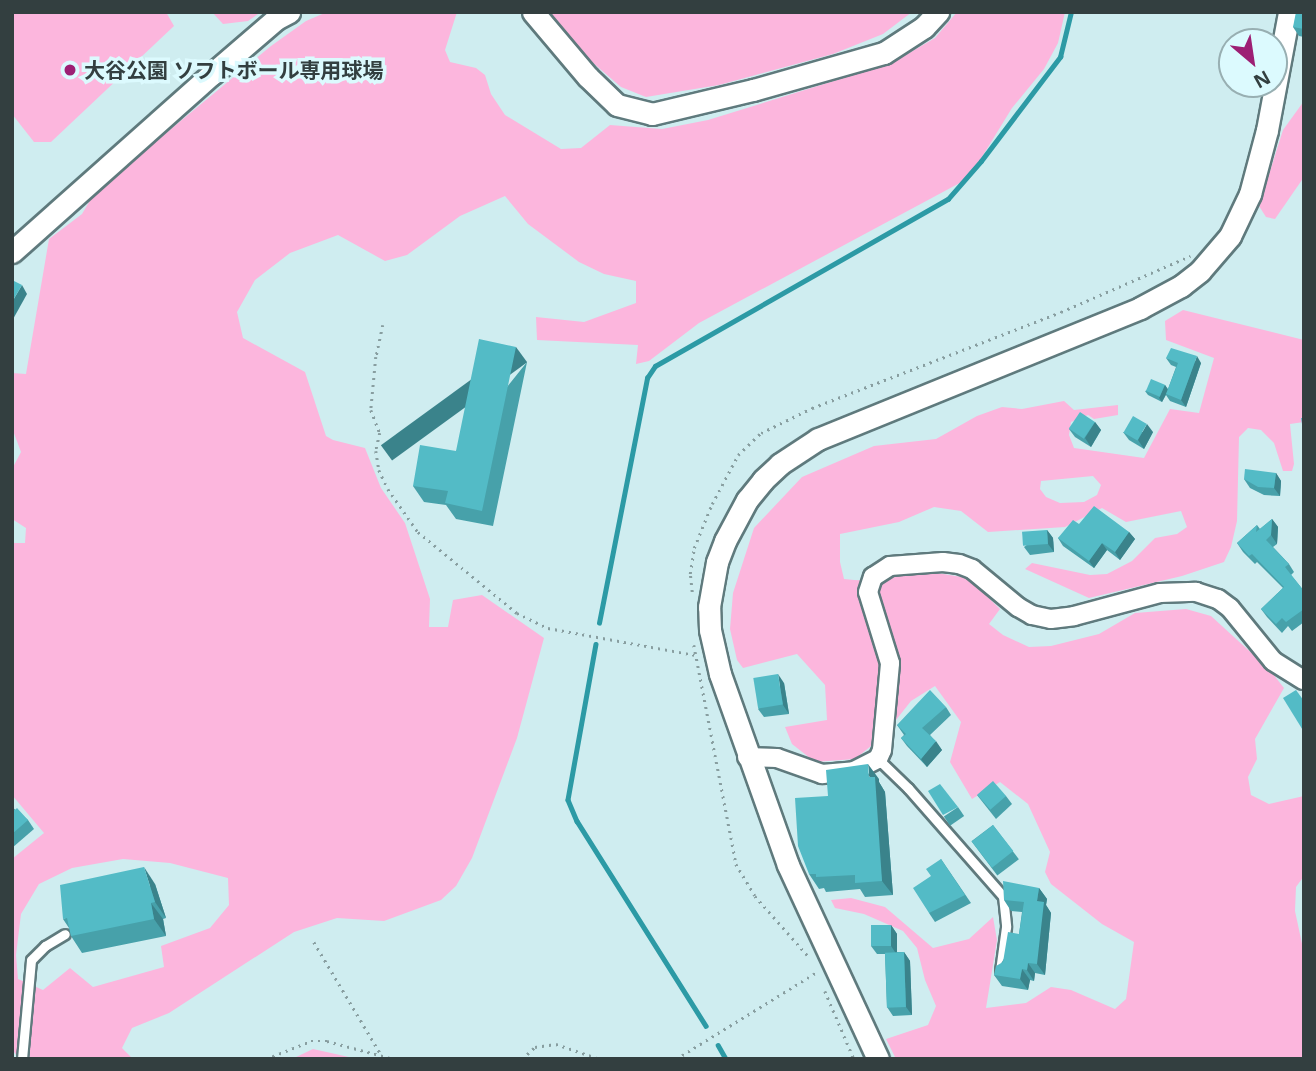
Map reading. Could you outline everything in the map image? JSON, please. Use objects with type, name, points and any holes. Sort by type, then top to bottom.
[{"type":"street","points":[[12,252],[212,74],[289,12]]},
{"type":"street","points":[[533,12],[617,105],[652,114],[765,87],[884,53],[924,27],[938,12]]},
{"type":"street","points":[[878,1059],[788,866],[747,757],[715,658],[709,607],[717,562],[747,500],[780,464],[830,433],[1161,298],[1181,286],[1216,254],[1230,236],[1250,194],[1267,130],[1289,12]]},
{"type":"street","points":[[747,757],[777,758],[822,774],[854,771],[878,759],[882,750],[890,663],[868,592],[873,577],[890,566],[943,562],[959,564],[972,569],[1018,607],[1032,615],[1051,619],[1074,616],[1160,593],[1196,592],[1218,599],[1230,608],[1273,660],[1304,680]]},
{"type":"lane","points":[[878,759],[908,788],[1003,896],[1006,927],[1000,971]]},
{"type":"lane","points":[[22,1059],[31,960],[45,946],[65,934]]},
{"type":"path","points":[[383,325],[376,357],[371,410],[380,433],[376,451],[379,470],[388,489],[418,532],[517,613],[548,628],[715,658]]},
{"type":"path","points":[[694,655],[715,744],[736,864],[755,896],[820,970],[820,979]]},
{"type":"path","points":[[314,942],[382,1056]]},
{"type":"path","points":[[676,1059],[820,970]]},
{"type":"path","points":[[824,990],[854,1059]]},
{"type":"path","points":[[266,1059],[311,1041],[327,1041],[394,1059]]},
{"type":"path","points":[[522,1059],[535,1047],[556,1044],[600,1059]]},
{"type":"shaded area","name":"大谷公園 ソフトボール専用球場","points":[[12,12],[166,12],[174,26],[51,142],[34,142],[12,114]]},
{"type":"shaded area","points":[[212,12],[261,12],[248,21],[223,24]]},
{"type":"shaded area","points":[[327,12],[457,12],[445,50],[450,62],[476,68],[485,75],[491,94],[505,115],[561,149],[581,148],[610,125],[662,129],[708,120],[892,63],[935,38],[957,12],[1065,12],[1058,43],[1044,69],[1012,108],[969,178],[699,323],[649,361],[636,364],[638,345],[537,340],[536,317],[584,322],[636,303],[636,281],[604,274],[579,262],[528,224],[505,196],[460,216],[407,255],[385,261],[338,235],[290,253],[255,280],[237,312],[243,338],[305,372],[326,436],[365,448],[381,488],[405,523],[430,599],[429,627],[448,627],[453,600],[482,595],[544,638],[517,738],[472,858],[456,886],[441,900],[384,921],[337,918],[294,932],[169,1013],[132,1028],[122,1048],[133,1059],[19,1059],[12,1049],[12,859],[44,833],[12,795],[12,543],[25,543],[26,528],[12,519],[12,469],[21,452],[12,428],[12,373],[26,374],[49,239],[82,214],[95,192],[271,46],[306,21]],"holes":[[[123,859],[170,863],[228,878],[229,905],[210,928],[161,946],[164,967],[93,987],[70,968],[43,990],[18,979],[16,955],[21,914],[39,884],[72,868]]]},
{"type":"shaded area","points":[[546,12],[912,12],[883,34],[833,54],[719,85],[646,97],[621,87],[578,50]]},
{"type":"shaded area","points":[[1304,101],[1304,177],[1275,219],[1266,217],[1259,206],[1283,130]]},
{"type":"shaded area","points":[[1183,310],[1304,340],[1304,422],[1290,424],[1294,464],[1292,471],[1283,471],[1274,443],[1261,430],[1248,428],[1239,437],[1237,521],[1231,547],[1224,562],[1182,576],[1089,598],[1025,569],[1032,563],[1090,575],[1107,574],[1132,561],[1155,538],[1177,534],[1187,527],[1181,511],[1126,522],[1102,508],[1065,527],[988,532],[961,511],[934,507],[899,522],[840,534],[840,562],[844,579],[877,581],[889,573],[925,571],[968,578],[1000,609],[989,624],[1003,635],[1029,647],[1051,646],[1099,634],[1135,613],[1186,609],[1211,616],[1269,669],[1284,688],[1255,739],[1257,759],[1248,777],[1251,795],[1269,804],[1304,796],[1304,876],[1296,887],[1295,911],[1304,953],[1304,1059],[896,1059],[886,1039],[928,1025],[936,1006],[925,980],[917,948],[903,931],[864,914],[835,908],[831,900],[851,898],[885,907],[933,948],[969,939],[993,917],[997,940],[986,1008],[1026,1003],[1051,987],[1071,990],[1115,1009],[1126,999],[1134,942],[1102,924],[1051,884],[1045,872],[1050,852],[1028,804],[1000,782],[972,799],[950,762],[961,722],[935,686],[911,701],[896,720],[876,719],[871,746],[855,759],[815,762],[792,744],[785,727],[827,720],[825,685],[797,654],[743,668],[737,660],[730,629],[733,593],[754,528],[802,477],[874,446],[936,439],[977,416],[1002,407],[1022,409],[1064,401],[1074,410],[1118,405],[1118,415],[1094,419],[1088,415],[1071,422],[1069,435],[1074,448],[1144,458],[1170,409],[1199,413],[1214,358],[1166,340],[1165,321]],"holes":[[[1093,476],[1101,485],[1097,495],[1084,502],[1060,503],[1046,497],[1040,489],[1041,481]]]},
{"type":"shaded area","points":[[313,1049],[340,1055],[357,1059],[292,1059]]},
{"type":"building","points":[[1296,12],[1304,12],[1304,29],[1293,27]]},
{"type":"building","points":[[12,280],[22,285],[12,302]]},
{"type":"building","points":[[479,339],[516,347],[482,511],[445,503],[448,491],[413,486],[420,445],[456,451]]},
{"type":"building","points":[[1171,348],[1197,356],[1181,400],[1166,394],[1178,363],[1166,358]]},
{"type":"building","points":[[1151,379],[1165,385],[1160,397],[1146,391]]},
{"type":"building","points":[[1080,412],[1095,422],[1084,439],[1069,429]]},
{"type":"building","points":[[1133,416],[1147,424],[1137,440],[1124,432]]},
{"type":"building","points":[[1245,469],[1276,473],[1274,488],[1258,487],[1244,479]]},
{"type":"building","points":[[1094,506],[1129,532],[1115,552],[1102,543],[1089,561],[1058,538],[1073,520],[1079,524]]},
{"type":"building","points":[[1272,519],[1271,535],[1266,540],[1289,564],[1285,567],[1304,591],[1304,609],[1286,622],[1282,618],[1276,624],[1261,609],[1284,587],[1252,554],[1249,556],[1237,543],[1257,525],[1256,532]]},
{"type":"building","points":[[1047,530],[1048,544],[1023,546],[1022,532]]},
{"type":"building","points":[[778,674],[783,705],[758,709],[753,678]]},
{"type":"building","points":[[930,690],[946,707],[922,728],[936,741],[921,759],[901,738],[906,734],[897,725]]},
{"type":"building","points":[[1296,690],[1304,701],[1304,732],[1283,698]]},
{"type":"building","points":[[868,764],[869,777],[875,777],[882,881],[855,883],[855,875],[816,877],[816,874],[809,874],[798,846],[795,798],[828,796],[826,770]]},
{"type":"building","points":[[993,781],[1006,796],[990,810],[977,795]]},
{"type":"building","points":[[940,784],[958,807],[943,815],[928,791]]},
{"type":"building","points":[[12,807],[15,810],[17,808],[28,820],[12,834]]},
{"type":"building","points":[[993,825],[1013,851],[992,868],[972,842]]},
{"type":"building","points":[[941,859],[965,895],[929,913],[913,888],[931,876],[926,869]]},
{"type":"building","points":[[144,867],[155,902],[151,903],[154,919],[71,936],[67,918],[63,919],[60,885]]},
{"type":"building","points":[[1003,881],[1039,888],[1037,901],[1044,902],[1037,964],[1028,963],[1027,970],[1022,969],[1020,979],[994,975],[996,966],[1003,962],[1008,932],[1019,934],[1024,902],[1004,900]]},
{"type":"building","points":[[871,925],[891,925],[891,946],[871,946]]},
{"type":"building","points":[[904,952],[906,1007],[887,1008],[885,953]]},
{"type":"waterway","points":[[599,623],[647,378],[655,366],[948,199],[981,161],[1060,57],[1071,12]]},
{"type":"waterway","points":[[596,644],[568,800],[577,821],[706,1026]]},
{"type":"waterway","points":[[718,1045],[726,1059]]},
{"type":"place","name":"大谷公園 ソフトボール専用球場","points":[[70,70]]}]
